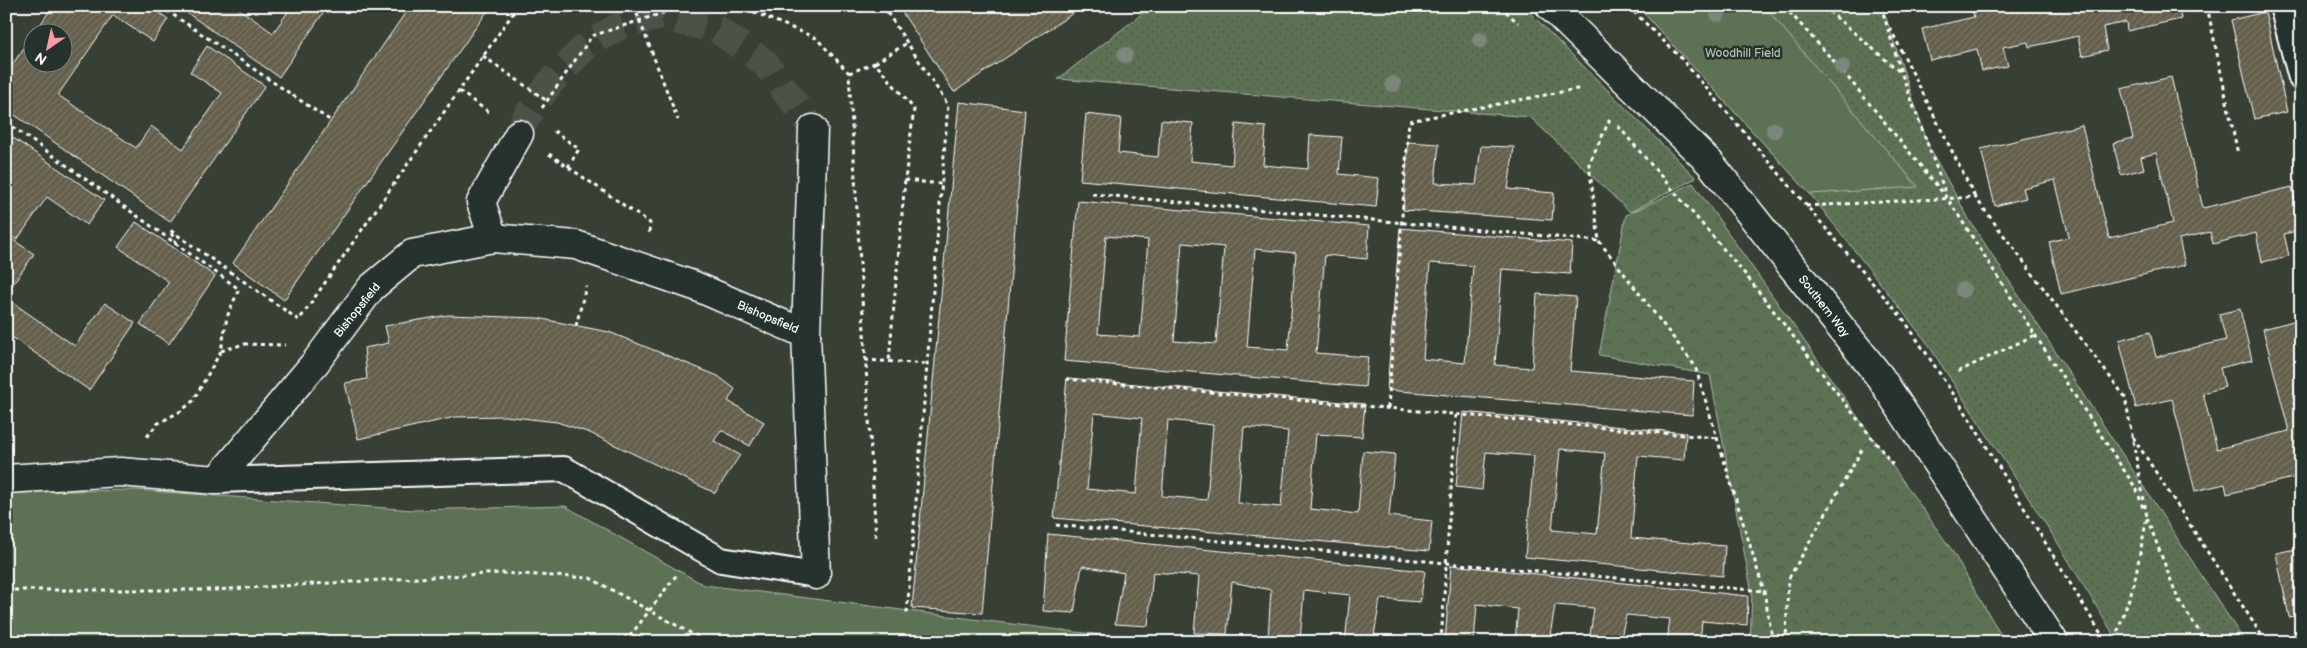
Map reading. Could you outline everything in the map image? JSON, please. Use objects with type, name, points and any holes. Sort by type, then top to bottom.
[{"type":"street","name":"Southern Way","points":[[1550,6],[1710,163],[1880,378],[2054,642]]},
{"type":"street","name":"Bishopsfield","points":[[813,129],[806,334],[816,575]]},
{"type":"street","points":[[492,238],[481,202],[519,134]]},
{"type":"street","name":"Bishopsfield","points":[[217,480],[315,363],[372,288],[412,254],[492,238],[576,245],[695,286],[806,334]]},
{"type":"street","points":[[6,479],[120,472],[217,480]]},
{"type":"lane","points":[[2282,6],[2301,78]]},
{"type":"lane","points":[[217,480],[564,469],[721,560],[816,575]]},
{"type":"path","points":[[160,6],[331,120]]},
{"type":"path","points":[[176,244],[170,230],[299,320],[518,6]]},
{"type":"path","points":[[634,6],[638,21],[678,120]]},
{"type":"path","points":[[541,109],[592,36],[684,6]]},
{"type":"path","points":[[739,6],[816,38],[849,73],[876,539]]},
{"type":"path","points":[[764,17],[767,6]]},
{"type":"path","points":[[883,6],[948,105],[907,612]]},
{"type":"path","points":[[1628,6],[1678,56],[1904,320],[1966,414],[2106,642]]},
{"type":"path","points":[[1784,6],[1840,68],[1948,199],[2137,490],[2178,599],[2206,642]]},
{"type":"path","points":[[1823,6],[1900,72]]},
{"type":"path","points":[[1881,6],[1900,72],[1948,199]]},
{"type":"path","points":[[2207,6],[2238,154]]},
{"type":"path","points":[[1886,20],[1975,197],[2125,397],[2130,433],[2147,517],[2134,584],[2114,642]]},
{"type":"path","points":[[849,73],[875,63],[907,43]]},
{"type":"path","points":[[483,56],[547,101]]},
{"type":"path","points":[[875,63],[914,109],[905,180],[890,361]]},
{"type":"path","points":[[1388,408],[1400,222],[1409,121],[1582,88]]},
{"type":"path","points":[[459,91],[498,118]]},
{"type":"path","points":[[1773,642],[1764,591],[1695,366],[1599,241],[1589,164],[1611,117],[1745,274],[1895,468]]},
{"type":"path","points":[[6,122],[239,289],[227,317],[221,351],[194,401],[181,411],[157,424],[120,472]]},
{"type":"path","points":[[550,128],[579,149],[568,167]]},
{"type":"path","points":[[544,150],[650,223],[648,270]]},
{"type":"path","points":[[905,180],[942,184]]},
{"type":"path","points":[[1092,194],[1599,241]]},
{"type":"path","points":[[1806,206],[1975,197]]},
{"type":"path","points":[[1955,373],[2035,335]]},
{"type":"path","points":[[221,351],[244,344],[294,346],[315,363]]},
{"type":"path","points":[[865,360],[927,364]]},
{"type":"path","points":[[1066,379],[1717,438]]},
{"type":"path","points":[[1441,642],[1456,414]]},
{"type":"path","points":[[2130,433],[2266,642]]},
{"type":"path","points":[[1786,642],[1788,580],[1863,448]]},
{"type":"path","points":[[1056,525],[1446,563],[1764,591]]},
{"type":"path","points":[[630,636],[698,547]]},
{"type":"path","points":[[6,590],[213,590],[501,573],[590,578],[707,642]]},
{"type":"path","points":[[600,642],[630,636],[674,642]]},
{"type":"green space","points":[[1152,6],[1523,6],[1696,178],[1630,212],[1530,117],[1058,79]]},
{"type":"green space","points":[[1637,6],[1882,6],[1929,147],[1970,221],[2245,642],[2118,642],[2056,540],[1925,340],[1810,194]]},
{"type":"green space","name":"Woodhill Field","points":[[1637,6],[1764,6],[1918,187],[1810,194]]},
{"type":"green space","points":[[1693,183],[1951,549],[2005,642],[1750,642],[1752,593],[1710,375],[1599,355],[1626,215]]},
{"type":"green space","points":[[136,490],[414,510],[565,506],[704,585],[1075,632],[1175,642],[6,642],[6,492]]},
{"type":"building","points":[[53,6],[150,6],[168,19],[153,42],[113,15],[58,95],[136,148],[151,126],[183,149],[222,93],[190,72],[207,46],[265,86],[170,222],[6,109],[6,65],[10,68],[22,51],[22,72],[72,72],[72,22],[42,22]]},
{"type":"building","points":[[177,6],[235,6],[273,33],[292,6],[328,6],[279,77]]},
{"type":"building","points":[[410,6],[491,6],[284,300],[233,263]]},
{"type":"building","points":[[898,6],[1084,6],[954,92]]},
{"type":"building","points":[[1988,6],[2023,6],[2024,9],[2037,6],[2179,6],[2181,19],[2127,31],[2126,22],[2103,27],[2107,50],[2082,56],[2078,36],[2029,47],[2028,42],[2003,47],[2008,66],[1982,71],[1977,49],[1930,60],[1922,29],[1974,17],[1972,10]]},
{"type":"building","points":[[2265,12],[2287,112],[2254,119],[2231,20]]},
{"type":"building","points":[[2171,77],[2203,208],[2292,187],[2301,230],[2284,234],[2289,256],[2262,262],[2256,233],[2213,244],[2210,232],[2179,239],[2185,265],[2061,294],[2049,242],[2069,237],[2055,180],[2023,188],[2026,198],[1995,206],[1981,149],[2082,125],[2109,238],[2173,223],[2156,153],[2141,157],[2144,169],[2121,175],[2113,143],[2133,138],[2121,89]]},
{"type":"building","points":[[959,102],[1025,110],[982,613],[912,608]]},
{"type":"building","points":[[1086,114],[1121,118],[1118,153],[1158,157],[1161,120],[1193,123],[1190,161],[1232,165],[1236,124],[1266,127],[1263,165],[1308,169],[1310,135],[1342,137],[1339,174],[1379,178],[1376,207],[1080,180]]},
{"type":"building","points":[[6,133],[104,200],[87,225],[47,197],[17,240],[6,232]]},
{"type":"building","points":[[1408,142],[1439,144],[1435,183],[1476,185],[1481,146],[1514,147],[1508,189],[1554,193],[1552,220],[1403,210]]},
{"type":"building","points":[[1078,201],[1369,226],[1367,259],[1325,255],[1316,353],[1368,357],[1365,387],[1064,361]],"holes":[[[1106,236],[1148,240],[1140,337],[1098,334]],[[1182,243],[1224,247],[1216,344],[1174,341]],[[1255,249],[1296,253],[1288,350],[1247,347]]]},
{"type":"building","points":[[136,222],[215,276],[169,344],[140,324],[169,282],[118,247]]},
{"type":"building","points":[[1400,228],[1572,243],[1570,274],[1502,269],[1495,365],[1532,368],[1537,294],[1576,297],[1570,371],[1694,381],[1692,415],[1387,390]],"holes":[[[1430,263],[1473,266],[1465,363],[1423,359]]]},
{"type":"building","points":[[6,235],[34,254],[6,294]]},
{"type":"building","points":[[6,298],[75,346],[105,303],[135,323],[89,390],[6,333]]},
{"type":"building","points":[[2240,309],[2252,360],[2220,368],[2225,387],[2203,393],[2217,449],[2289,431],[2263,329],[2301,319],[2301,457],[2298,458],[2301,476],[2227,494],[2225,484],[2195,491],[2172,399],[2136,408],[2119,340],[2150,332],[2156,357],[2226,340],[2219,314]]},
{"type":"building","points":[[448,315],[537,318],[609,332],[718,376],[735,389],[728,401],[764,422],[750,446],[721,430],[714,441],[740,455],[715,493],[590,433],[557,422],[505,416],[455,417],[358,439],[345,383],[367,379],[364,348],[389,343],[385,326]]},
{"type":"building","points":[[1067,378],[1365,404],[1362,437],[1316,434],[1310,509],[1358,514],[1363,451],[1395,454],[1389,516],[1432,521],[1429,551],[1054,518]],"holes":[[[1094,413],[1142,418],[1136,494],[1087,489]],[[1168,420],[1213,425],[1207,500],[1162,496]],[[1244,427],[1288,431],[1281,507],[1238,503]]]},
{"type":"building","points":[[1463,412],[1686,433],[1684,460],[1638,456],[1631,538],[1725,546],[1723,576],[1525,557],[1534,456],[1486,452],[1482,490],[1456,487]],"holes":[[[1560,449],[1605,453],[1597,534],[1552,530]]]},
{"type":"building","points":[[1048,534],[1425,571],[1420,602],[1380,599],[1373,642],[1345,642],[1350,595],[1304,590],[1300,641],[1268,638],[1271,590],[1232,582],[1227,634],[1194,633],[1199,576],[1153,572],[1148,626],[1115,624],[1124,573],[1082,566],[1074,613],[1043,611]]},
{"type":"building","points":[[2301,548],[2301,615],[2289,617],[2276,553]]},
{"type":"building","points":[[1451,565],[1748,596],[1747,625],[1702,621],[1700,642],[1667,642],[1670,619],[1626,615],[1620,642],[1589,642],[1594,608],[1555,605],[1549,642],[1515,642],[1518,609],[1477,604],[1474,642],[1445,642]]},
{"type":"tunnel","points":[[519,134],[525,119],[549,84],[585,47],[621,25],[660,16],[718,30],[765,63],[813,129]]}]
